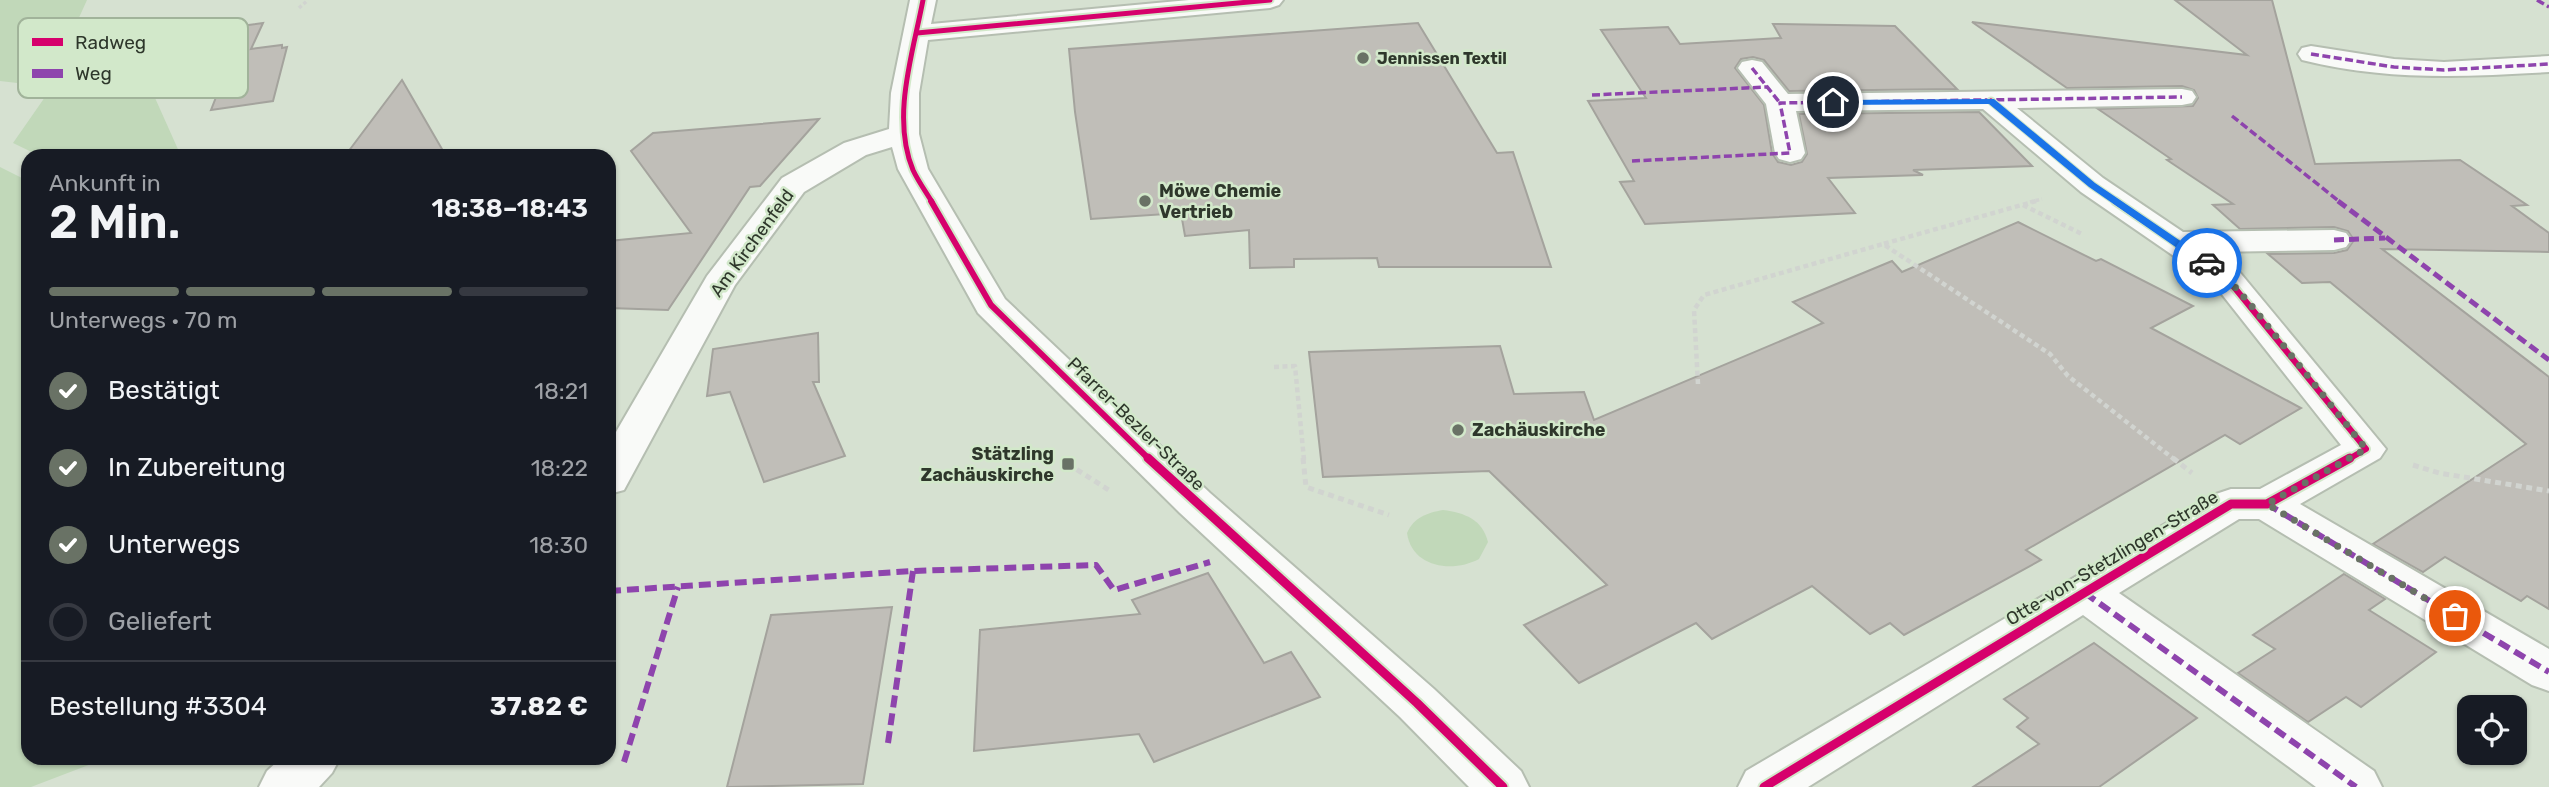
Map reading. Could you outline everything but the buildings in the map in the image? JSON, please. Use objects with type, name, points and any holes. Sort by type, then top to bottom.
[{"type":"street","points":[[920,16],[1270,0]]},
{"type":"street","name":"Pfarrer-Bezler-Straße","points":[[920,16],[905,93],[904,134],[913,169],[991,305],[1195,503],[1417,703],[1503,787]]},
{"type":"street","points":[[2311,54],[2393,67],[2444,70],[2549,64]]},
{"type":"street","points":[[1752,68],[1780,103],[1790,153]]},
{"type":"street","points":[[1780,103],[2182,97]]},
{"type":"street","points":[[1991,101],[2092,185],[2225,276],[2366,449]]},
{"type":"street","name":"Am Kirchenfeld","points":[[616,467],[719,283],[793,185],[855,149],[904,134]]},
{"type":"street","points":[[2174,242],[2334,240]]},
{"type":"street","name":"Otte-von-Stetzlingen-Straße","points":[[1764,787],[2085,593],[2249,504],[2366,449]]},
{"type":"street","points":[[2249,504],[2549,672]]},
{"type":"street","name":"Otte-von-Stetzlingen-Straße","points":[[2085,593],[2356,787]]},
{"type":"street","points":[[285,787],[307,765]]},
{"type":"path","points":[[299,8],[307,0]]},
{"type":"path","points":[[1698,384],[1694,310],[1704,295],[2092,185]]},
{"type":"path","points":[[1883,244],[2050,354],[2068,376],[2249,504]]},
{"type":"path","points":[[1274,367],[1295,366],[1306,487],[1389,514]]},
{"type":"path","points":[[2366,449],[2439,473],[2549,491]]},
{"type":"green space","points":[[0,0],[87,0],[79,18],[18,18],[18,83],[0,81]]},
{"type":"green space","points":[[44,98],[155,98],[178,149],[25,149],[13,143]]},
{"type":"green space","points":[[0,167],[21,178],[21,765],[89,765],[31,787],[0,787]]},
{"type":"green space","points":[[1443,510],[1465,515],[1482,528],[1488,542],[1479,559],[1457,566],[1435,564],[1417,554],[1410,545],[1407,533],[1413,523]]},
{"type":"marked path","points":[[2537,0],[2549,7]]},
{"type":"marked path","points":[[2311,54],[2394,67],[2444,70],[2549,64]]},
{"type":"marked path","points":[[1752,68],[1780,103]]},
{"type":"marked path","points":[[1592,95],[1767,87]]},
{"type":"marked path","points":[[1632,161],[1790,153],[1780,103],[2182,97]]},
{"type":"marked path","points":[[2232,116],[2385,238],[2549,360]]},
{"type":"marked path","points":[[2334,240],[2385,238]]},
{"type":"marked path","points":[[2267,504],[2549,672]]},
{"type":"marked path","points":[[616,591],[913,571],[1096,565],[1114,590],[1210,562]]},
{"type":"marked path","points":[[888,743],[913,571]]},
{"type":"marked path","points":[[624,762],[678,587]]},
{"type":"marked path","points":[[2085,593],[2356,787]]},
{"type":"cycle path","points":[[923,0],[905,93],[904,134],[913,169],[991,305],[1195,503],[1417,703],[1503,787]]},
{"type":"cycle path","points":[[917,33],[1270,0]]},
{"type":"cycle path","points":[[1764,787],[2231,504],[2267,504],[2366,449],[2225,276],[2092,185],[1991,101]]},
{"type":"way so far","points":[[2207,263],[2225,276],[2251,305],[2366,449],[2267,504],[2455,616]]},
{"type":"place","name":"Jennissen Textil","points":[[1363,58]]},
{"type":"place","name":"Möwe Chemie Vertrieb","points":[[1145,201]]},
{"type":"place","name":"Zachäuskirche","points":[[1458,430]]},
{"type":"place","name":"Stätzling Zachäuskirche","points":[[1068,464]]},
{"type":"route","points":[[1833,102],[1991,101],[2092,185],[2207,263]]}]
